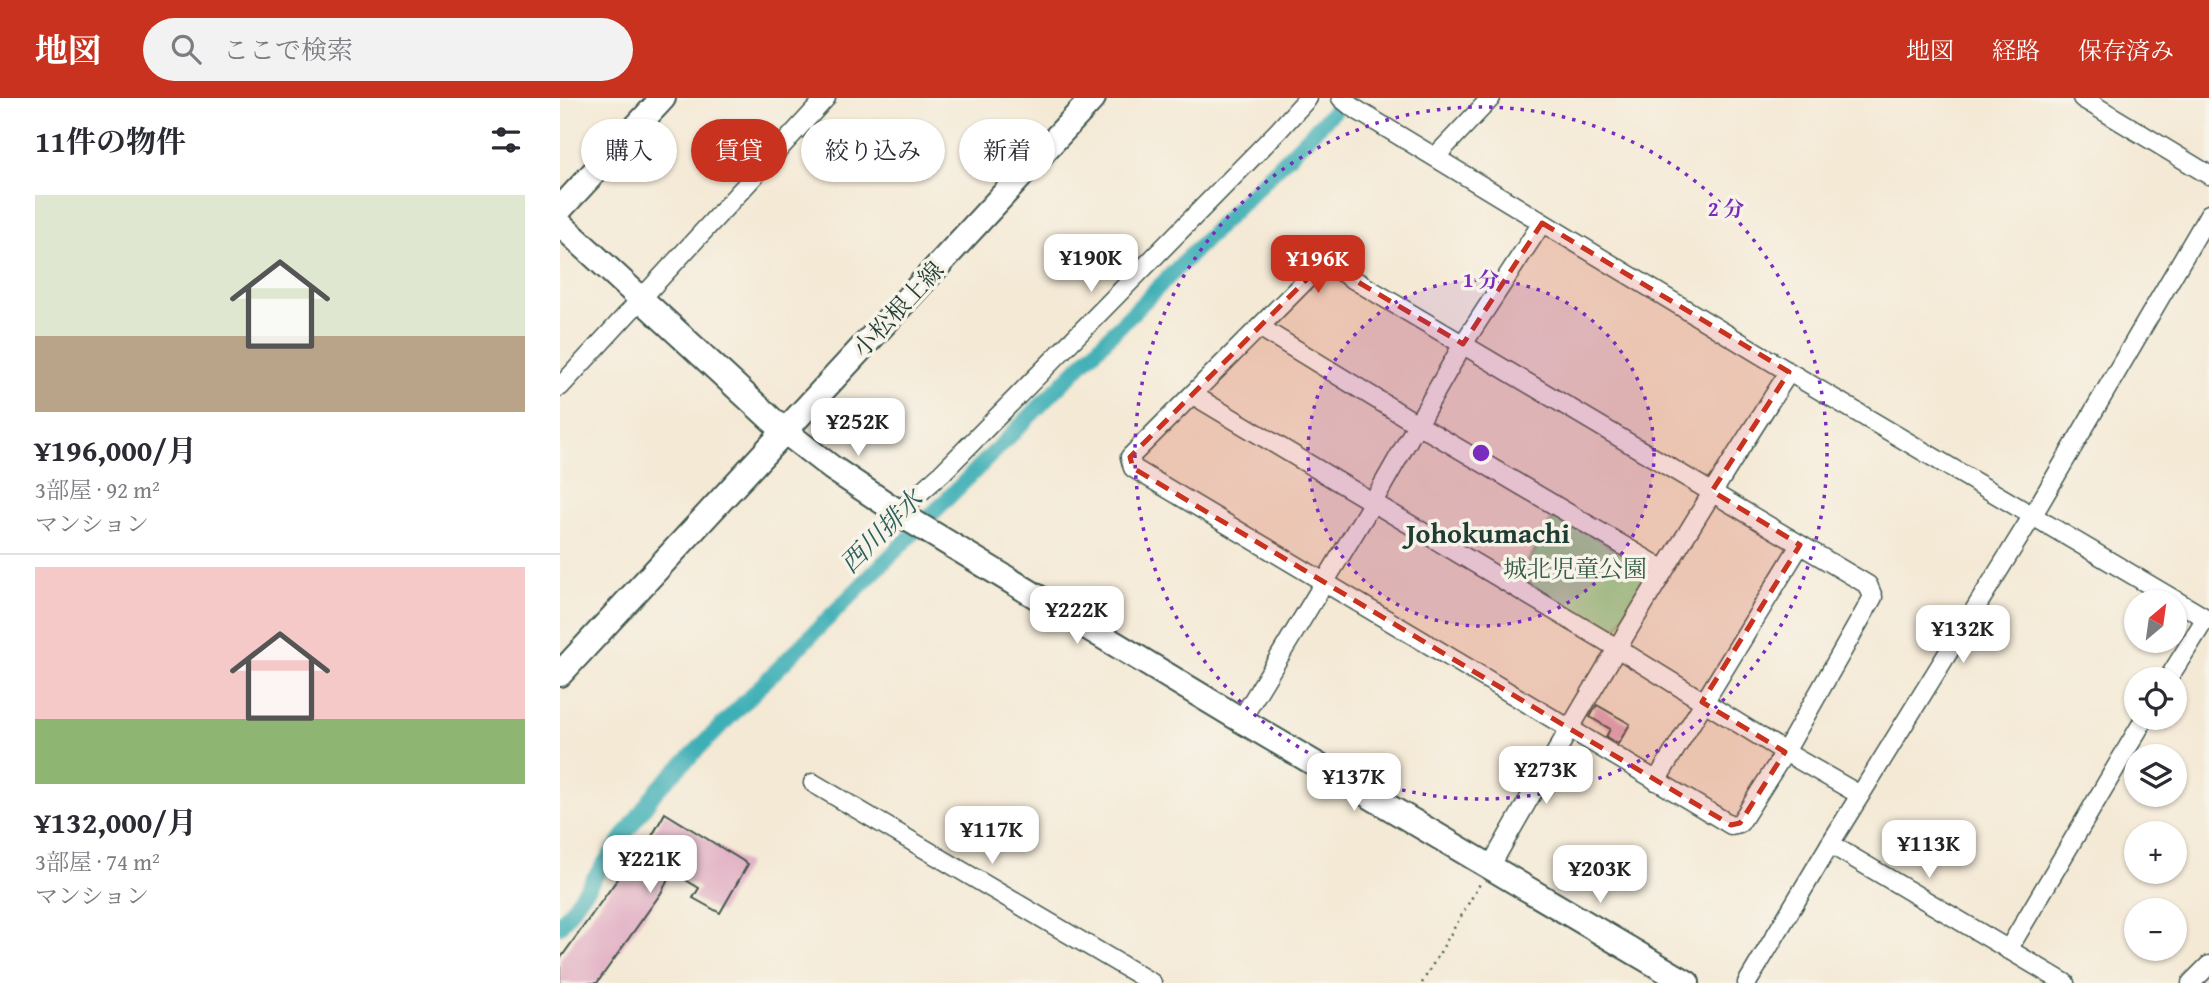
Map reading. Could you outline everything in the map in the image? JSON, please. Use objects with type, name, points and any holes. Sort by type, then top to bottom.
[{"type":"street","points":[[560,209],[663,98]]},
{"type":"street","points":[[560,387],[826,98]]},
{"type":"street","name":"小松根上線","points":[[560,674],[1093,98]]},
{"type":"street","points":[[904,516],[943,472],[1308,98]]},
{"type":"street","points":[[1436,156],[1491,98]]},
{"type":"street","points":[[2082,98],[2209,175]]},
{"type":"street","points":[[1346,103],[1789,372],[2207,619],[2176,667]]},
{"type":"street","points":[[1747,983],[1829,844],[2033,515],[2209,214]]},
{"type":"street","points":[[1241,720],[1373,502],[1464,344],[1542,223]]},
{"type":"street","points":[[560,224],[783,430],[832,468],[904,516],[1241,720],[1687,983]]},
{"type":"street","points":[[1324,262],[1868,585],[1873,597],[1785,752],[1740,823],[1731,825],[1133,468],[1130,457],[1261,328],[1324,262]]},
{"type":"street","points":[[1261,328],[1417,424],[1663,569]]},
{"type":"street","points":[[1490,867],[1663,569],[1789,372]]},
{"type":"street","points":[[1193,395],[1860,795]]},
{"type":"street","points":[[1656,781],[1800,545]]},
{"type":"street","points":[[2008,950],[2138,730]]},
{"type":"street","points":[[813,783],[1152,983]]},
{"type":"street","points":[[1829,844],[2065,983]]},
{"type":"street","points":[[2191,983],[2209,965]]},
{"type":"path","points":[[1422,983],[1490,867]]},
{"type":"highlighted area","points":[[1542,223],[1789,372],[1712,491],[1800,545],[1702,702],[1785,752],[1740,823],[1731,825],[1133,468],[1130,457],[1324,262],[1463,344]]},
{"type":"green space","name":"城北児童公園","points":[[1556,513],[1647,569],[1649,576],[1614,634],[1519,578]]},
{"type":"building","points":[[1597,705],[1630,724],[1618,744],[1606,737],[1610,729],[1590,717]]},
{"type":"building","points":[[665,813],[748,864],[720,913],[693,898],[699,888],[672,872],[661,893],[597,983],[560,983],[560,959],[634,856],[639,859]]},
{"type":"waterway","name":"西川排水","points":[[560,926],[656,791],[1347,98]]},
{"type":"district","name":"Johokumachi","points":[[1488,532]]}]
